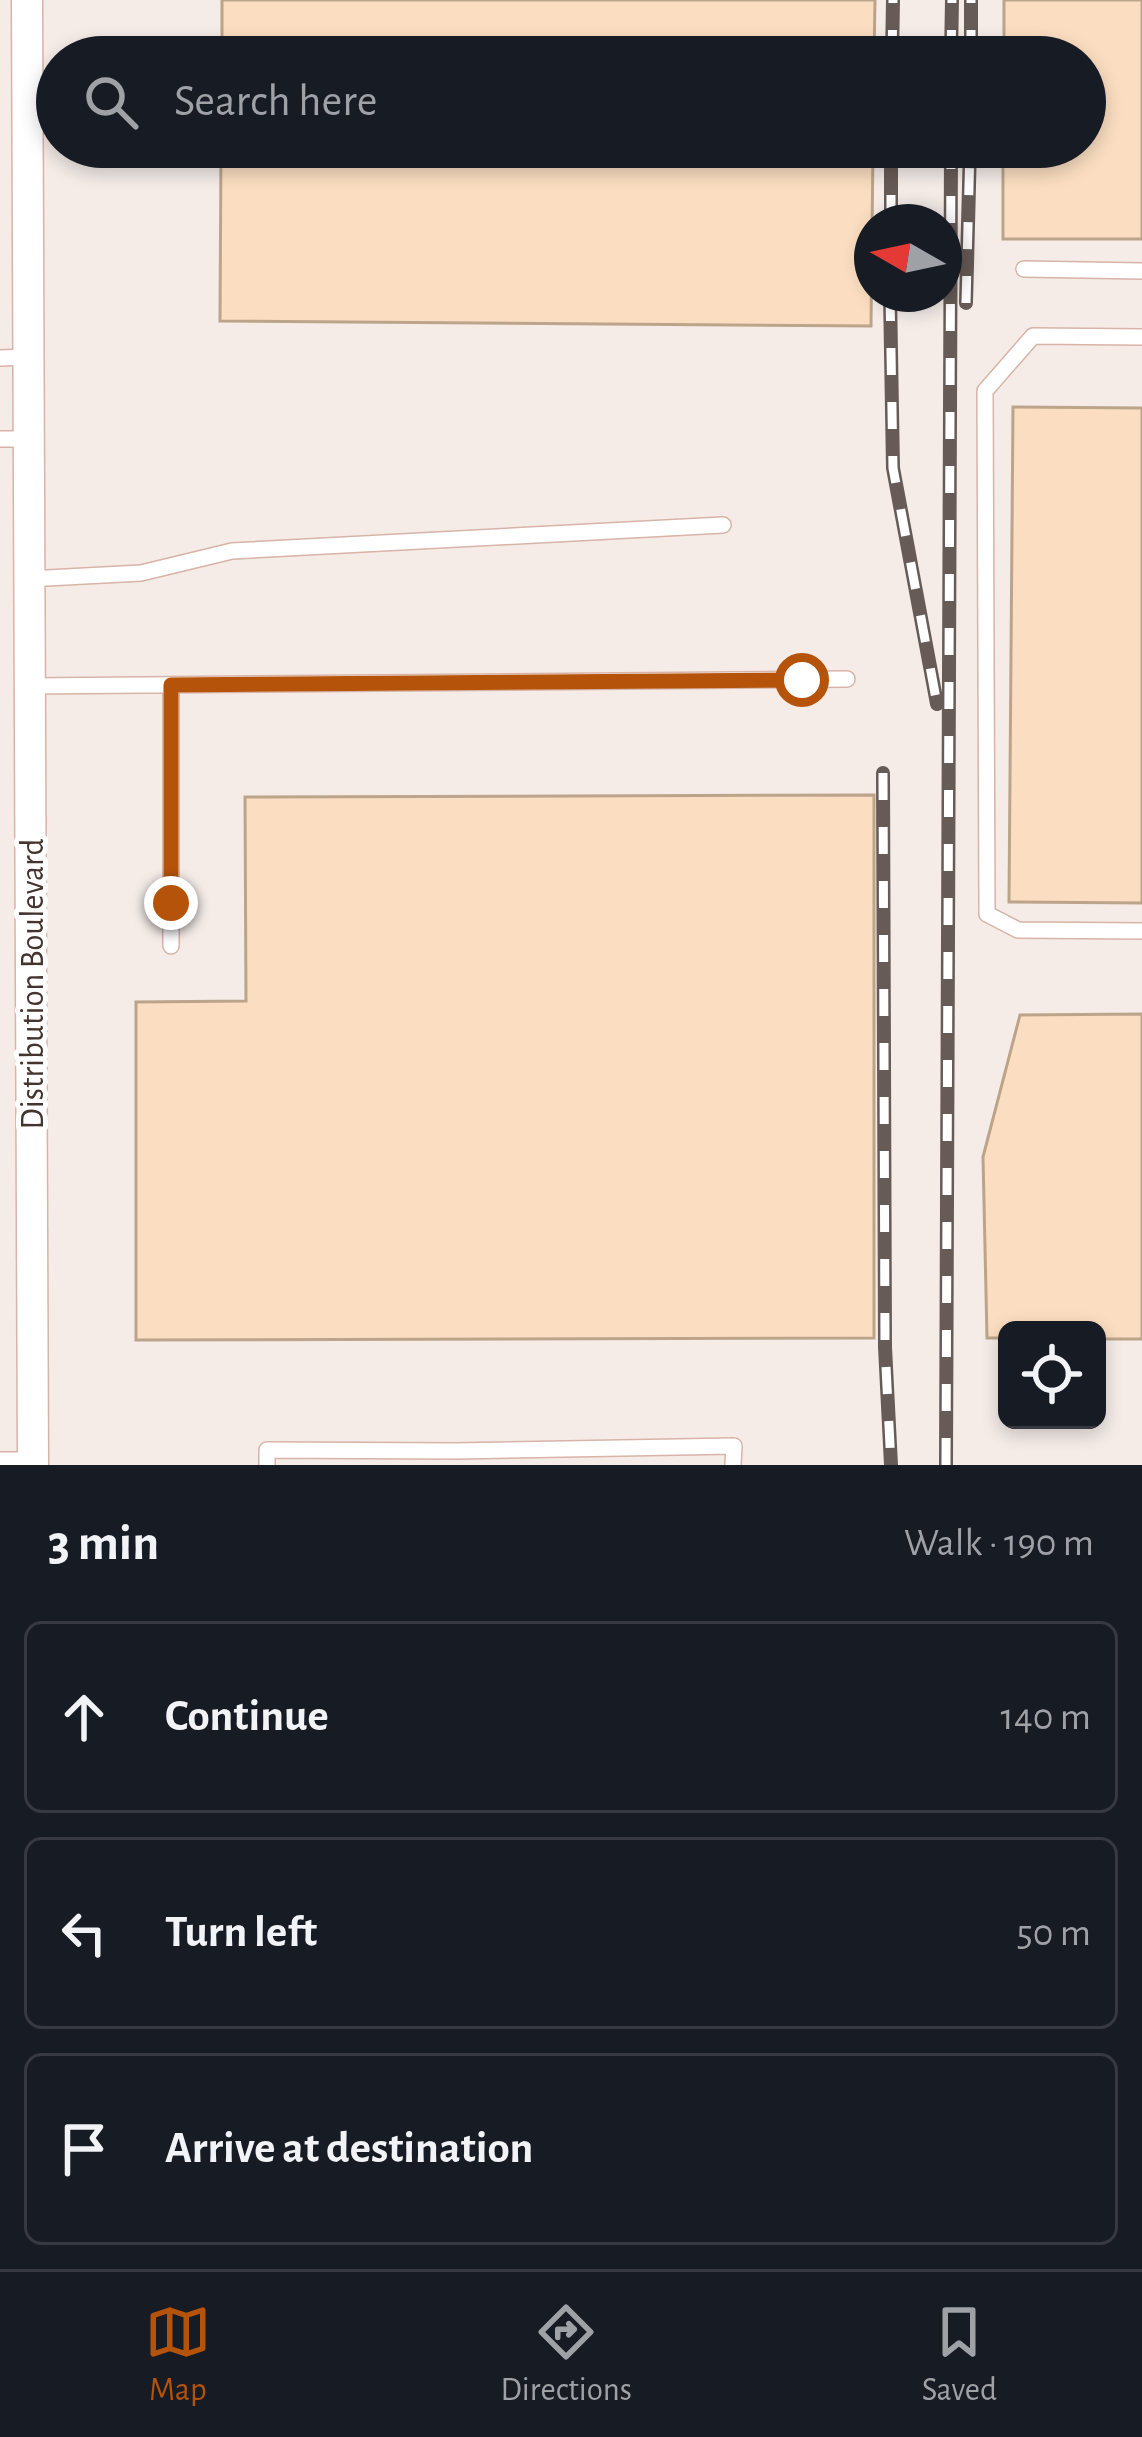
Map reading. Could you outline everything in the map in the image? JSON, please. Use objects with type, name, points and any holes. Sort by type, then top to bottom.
[{"type":"street","name":"Distribution Boulevard","points":[[27,0],[14,439],[28,579],[33,1462]]},
{"type":"lane","points":[[1024,269],[1142,271]]},
{"type":"lane","points":[[1142,338],[1033,336],[986,391],[986,438],[987,914],[1018,930],[1142,931]]},
{"type":"lane","points":[[28,579],[141,573],[232,551],[723,525]]},
{"type":"lane","points":[[29,686],[847,679]]},
{"type":"lane","points":[[171,685],[171,946]]},
{"type":"lane","points":[[267,1465],[267,1450],[455,1458],[734,1446],[733,1465]]},
{"type":"lane","points":[[0,1460],[33,1462]]},
{"type":"shaded area","points":[[0,0],[1142,0],[1142,1465],[0,1465]]},
{"type":"building","points":[[222,0],[875,0],[874,36],[222,36]]},
{"type":"building","points":[[1004,0],[1142,0],[1142,239],[1003,239],[1003,168],[1106,168],[1106,36],[1004,36]]},
{"type":"building","points":[[221,168],[873,168],[872,204],[854,204],[854,312],[871,312],[871,326],[220,321]]},
{"type":"building","points":[[1013,407],[1142,408],[1142,903],[1009,902]]},
{"type":"building","points":[[874,795],[874,1338],[136,1340],[136,1002],[246,1001],[245,797]]},
{"type":"building","points":[[1142,1014],[1142,1339],[1106,1339],[1106,1321],[998,1321],[998,1338],[987,1338],[983,1157],[1020,1015]]},
{"type":"railway","points":[[892,36],[893,0]]},
{"type":"railway","points":[[951,36],[952,0]]},
{"type":"railway","points":[[971,0],[971,36]]},
{"type":"railway","points":[[891,168],[891,204]]},
{"type":"railway","points":[[946,1465],[951,168]]},
{"type":"railway","points":[[966,303],[969,168]]},
{"type":"railway","points":[[890,312],[893,468],[937,704]]},
{"type":"railway","points":[[883,773],[885,1347],[891,1465]]},
{"type":"route","points":[[171,903],[171,685],[802,680]]}]
